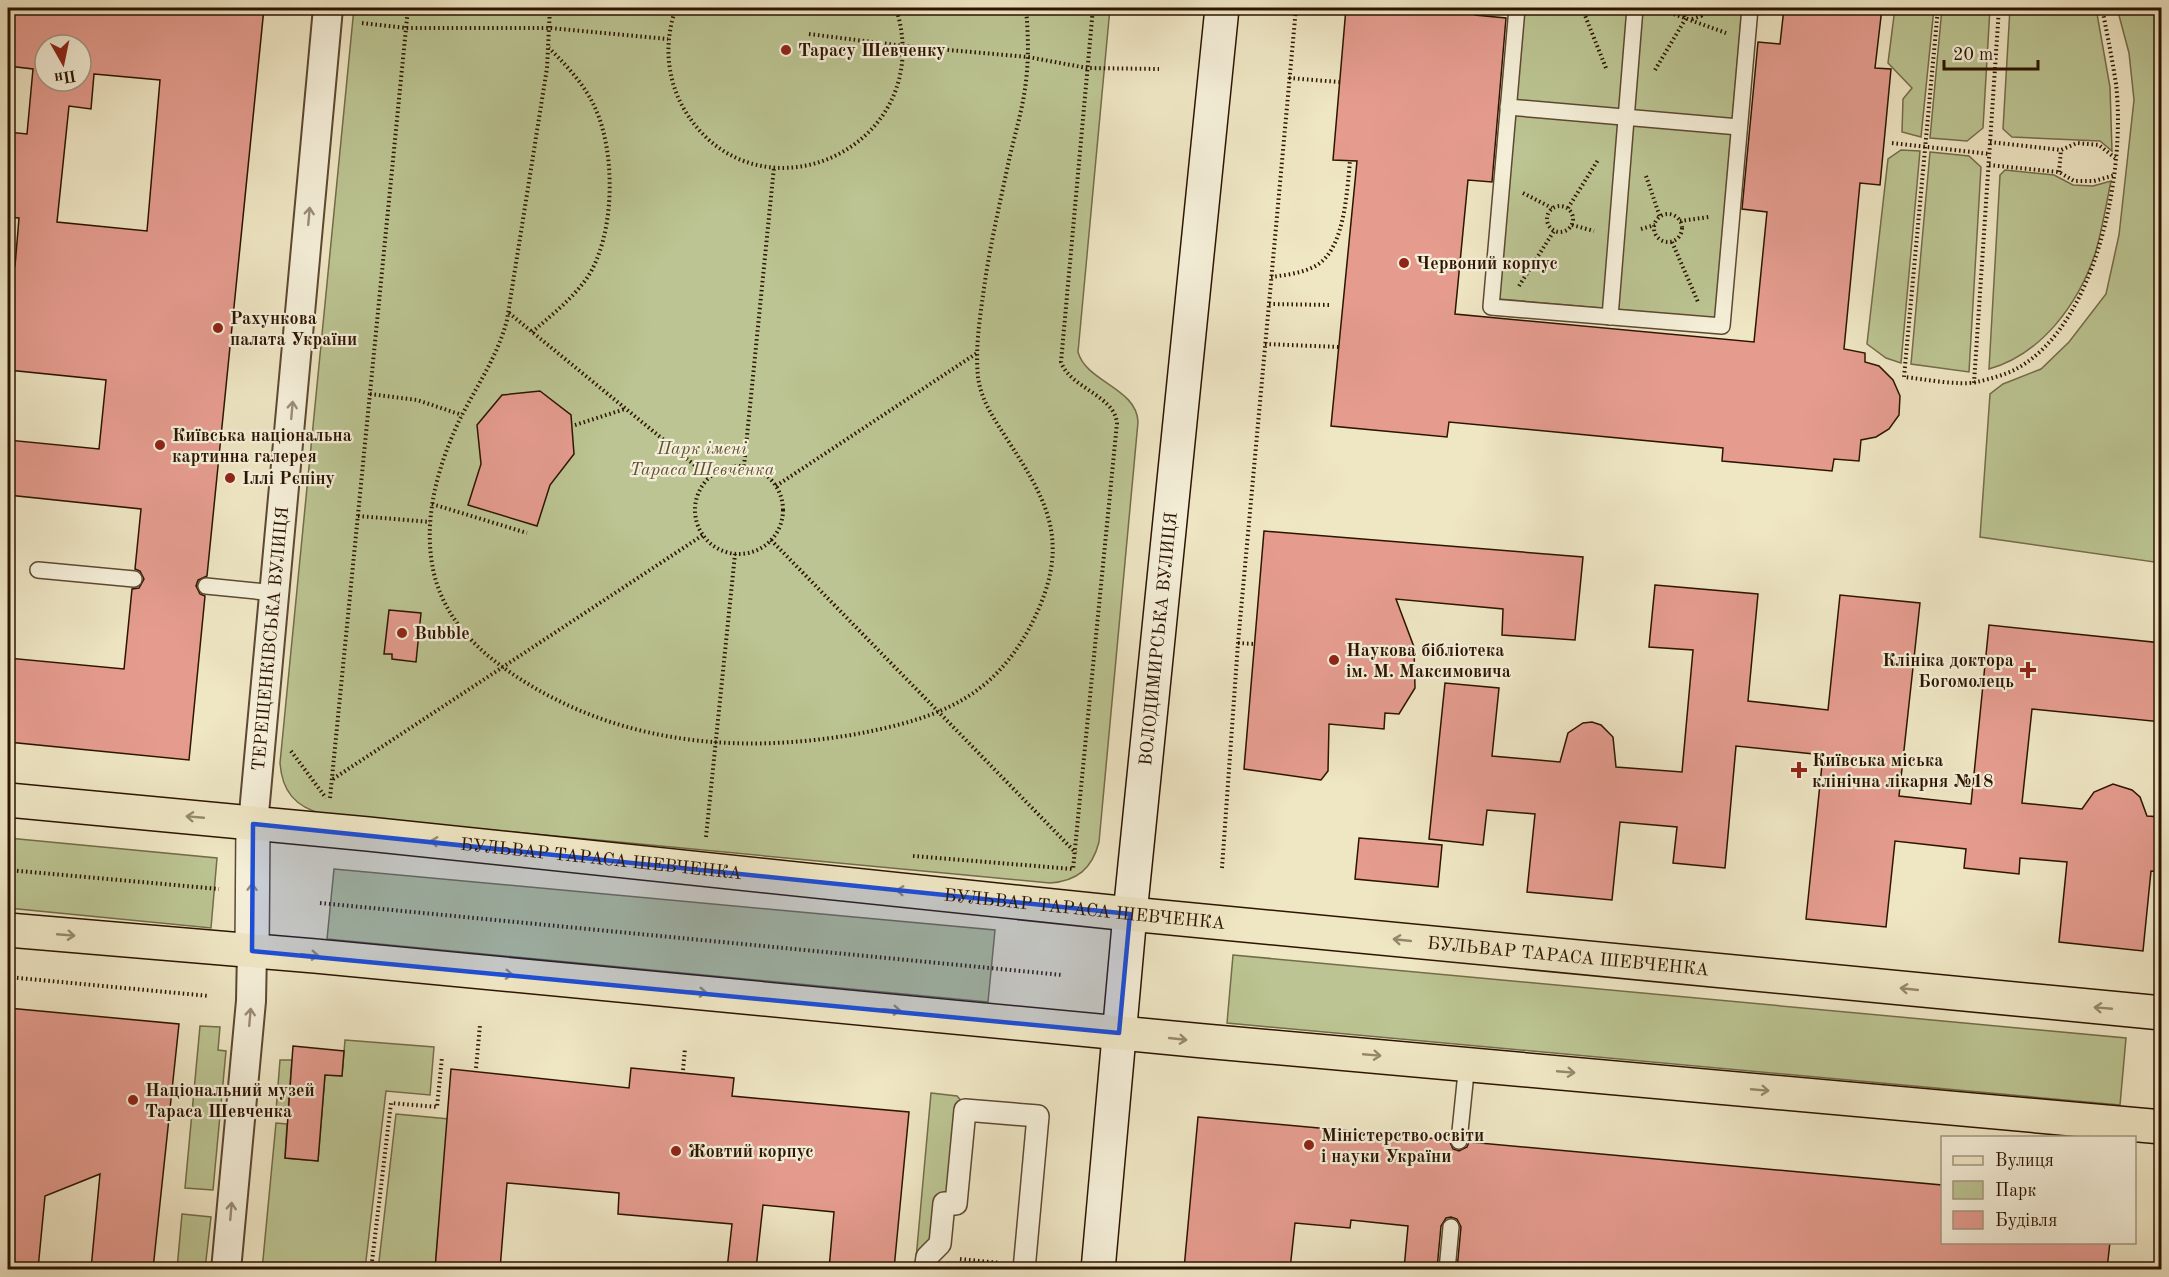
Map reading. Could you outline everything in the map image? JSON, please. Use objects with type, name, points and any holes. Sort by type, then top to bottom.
[{"type":"main road","name":"ВОЛОДИМИРСЬКА ВУЛИЦЯ","points":[[1098,1269],[1130,914],[1222,8]]},
{"type":"main road","name":"БУЛЬВАР ТАРАСА ШЕВЧЕНКА","points":[[8,800],[1130,914],[2162,1013]]},
{"type":"main road","name":"ТЕРЕЩЕНКІВСЬКА ВУЛИЦЯ","points":[[252,951],[253,824]]},
{"type":"main road","points":[[8,930],[2162,1127]]},
{"type":"street","name":"ТЕРЕЩЕНКІВСЬКА ВУЛИЦЯ","points":[[253,824],[328,8]]},
{"type":"street","name":"ТЕРЕЩЕНКІВСЬКА ВУЛИЦЯ","points":[[226,1269],[251,1001],[252,951]]},
{"type":"street","points":[[925,1269],[927,1257],[940,1244],[944,1203],[956,1204],[965,1110],[1038,1116],[1024,1269]]},
{"type":"lane","points":[[1610,317],[1635,8]]},
{"type":"lane","points":[[1516,11],[1491,307],[1722,326],[1750,8]]},
{"type":"lane","points":[[1508,107],[1739,127]]},
{"type":"lane","points":[[38,570],[134,579]]},
{"type":"lane","points":[[206,586],[274,593]]},
{"type":"lane","points":[[1459,1141],[1467,1063]]},
{"type":"lane","points":[[1447,1269],[1451,1227]]},
{"type":"path","points":[[291,750],[330,803],[408,8]]},
{"type":"path","points":[[550,8],[549,48],[508,313],[498,349],[462,415],[446,454],[432,504],[431,563],[447,607],[465,635],[503,667],[552,698],[584,713],[652,734],[716,744],[750,746],[829,739],[901,724],[937,711],[977,690],[998,672],[1016,651],[1039,609],[1052,563],[1053,532],[1049,514],[1035,484],[982,397],[978,353],[987,269],[1022,107],[1028,57],[1026,8]]},
{"type":"path","points":[[676,8],[668,39],[668,60],[679,99],[702,133],[735,156],[774,167],[795,167],[835,157],[869,134],[892,101],[900,82],[904,46],[896,8]]},
{"type":"path","points":[[1073,869],[1117,423],[1113,411],[1068,373],[1061,362],[1093,8]]},
{"type":"path","points":[[1222,868],[1238,643],[1296,8]]},
{"type":"path","points":[[1516,11],[1574,8]]},
{"type":"path","points":[[1657,8],[1747,40]]},
{"type":"path","points":[[1680,8],[1686,18]]},
{"type":"path","points":[[1686,18],[1697,19],[1704,13],[1705,8]]},
{"type":"path","points":[[1938,8],[1904,377],[1974,383],[2016,369],[2046,346],[2074,308],[2099,254],[2115,175],[2116,158],[2116,86],[2102,8]]},
{"type":"path","points":[[1974,383],[1999,8]]},
{"type":"path","points":[[362,23],[406,28],[550,28],[668,39]]},
{"type":"path","points":[[809,34],[904,46],[1028,57],[1087,68],[1159,69]]},
{"type":"path","points":[[532,332],[570,298],[588,276],[603,234],[610,187],[605,141],[596,110],[581,84],[549,48]]},
{"type":"path","points":[[1289,78],[1339,82]]},
{"type":"path","points":[[1990,142],[2061,150],[2077,143],[2099,145],[2116,158]]},
{"type":"path","points":[[1892,143],[1990,154]]},
{"type":"path","points":[[2059,172],[2061,150]]},
{"type":"path","points":[[1271,278],[1293,274],[1318,265],[1335,241],[1345,210],[1350,160]]},
{"type":"path","points":[[1989,165],[2059,172],[2074,181],[2094,181],[2115,175]]},
{"type":"path","points":[[744,466],[774,167]]},
{"type":"path","points":[[1564,206],[1572,213],[1572,225],[1562,232],[1554,231],[1548,224],[1547,215],[1552,207],[1564,206]]},
{"type":"path","points":[[1664,215],[1677,218],[1681,225],[1681,233],[1672,242],[1664,241],[1655,233],[1656,222],[1664,215]]},
{"type":"path","points":[[1506,308],[1554,231]]},
{"type":"path","points":[[1672,242],[1708,325]]},
{"type":"path","points":[[1269,304],[1332,305]]},
{"type":"path","points":[[508,313],[709,477]]},
{"type":"path","points":[[1264,344],[1339,347]]},
{"type":"path","points":[[776,486],[978,353]]},
{"type":"path","points":[[370,394],[417,399],[462,415]]},
{"type":"path","points":[[575,425],[625,409]]},
{"type":"path","points":[[744,466],[762,472],[776,486],[783,504],[783,514],[777,532],[771,540],[754,551],[735,554],[716,548],[702,535],[695,515],[695,504],[702,485],[709,477],[725,468],[744,466]]},
{"type":"path","points":[[432,504],[527,533]]},
{"type":"path","points":[[358,516],[430,522]]},
{"type":"path","points":[[332,779],[702,535]]},
{"type":"path","points":[[771,540],[1076,854]]},
{"type":"path","points":[[706,839],[735,554]]},
{"type":"path","points":[[1238,643],[1254,644]]},
{"type":"path","points":[[8,870],[219,889]]},
{"type":"path","points":[[320,903],[1062,975]]},
{"type":"path","points":[[8,977],[209,996]]},
{"type":"path","points":[[476,1068],[480,1025]]},
{"type":"path","points":[[683,1070],[685,1047]]},
{"type":"path","points":[[371,1269],[391,1103],[437,1107],[442,1057]]},
{"type":"path","points":[[2157,1269],[2162,1220]]},
{"type":"highlighted area","points":[[253,824],[368,834],[1130,914],[1119,1033],[252,951]]},
{"type":"green space","name":"Парк імені Тараса Шевченка","points":[[354,8],[1110,8],[1078,352],[1091,371],[1129,401],[1135,410],[1138,422],[1099,842],[1092,860],[1082,872],[1068,880],[1050,883],[323,814],[305,807],[292,796],[284,782],[280,763]]},
{"type":"green space","points":[[1524,8],[1742,8],[1715,318],[1499,299]]},
{"type":"green space","points":[[1895,8],[1934,8],[1921,137],[1902,132],[1903,99],[1912,88],[1888,63]]},
{"type":"green space","points":[[1942,8],[1990,8],[1983,128],[1967,141],[1930,138]]},
{"type":"green space","points":[[2010,8],[2096,8],[2110,87],[2112,151],[2100,141],[2012,137],[2003,129]]},
{"type":"green space","points":[[2117,8],[2161,8],[2161,563],[1980,537],[1990,394],[2003,384],[2041,369],[2069,342],[2106,294],[2119,235],[2134,100],[2129,53]]},
{"type":"green space","points":[[1901,150],[1920,151],[1901,363],[1886,358],[1867,344],[1888,159]]},
{"type":"green space","points":[[1930,152],[1969,156],[1981,167],[1969,372],[1911,364]]},
{"type":"green space","points":[[2005,170],[2054,175],[2073,185],[2093,186],[2111,181],[2095,254],[2079,291],[2068,308],[2056,325],[2026,352],[1989,369],[2000,175]]},
{"type":"green space","points":[[8,838],[217,858],[211,928],[8,908]]},
{"type":"green space","points":[[334,869],[995,930],[988,1002],[327,939]]},
{"type":"green space","points":[[1233,955],[2126,1038],[2120,1105],[1227,1023]]},
{"type":"green space","points":[[200,1026],[220,1027],[218,1050],[226,1051],[213,1190],[185,1188]]},
{"type":"green space","points":[[345,1040],[434,1047],[430,1095],[386,1091],[365,1269],[262,1270],[276,1123],[287,1124],[285,1158],[318,1161],[325,1075],[342,1076]]},
{"type":"green space","points":[[280,1060],[292,1060],[288,1111],[276,1111]]},
{"type":"green space","points":[[931,1093],[957,1096],[964,1104],[940,1244],[915,1270]]},
{"type":"green space","points":[[396,1114],[449,1119],[435,1269],[378,1270]]},
{"type":"green space","points":[[182,1214],[211,1217],[205,1269],[177,1269]]},
{"type":"building","points":[[8,8],[264,8],[207,576],[198,580],[196,586],[200,594],[205,596],[189,760],[8,742],[8,658],[124,669],[132,589],[139,588],[144,579],[140,571],[135,569],[141,509],[8,495],[8,440],[99,449],[106,380],[8,370],[8,266],[15,266],[19,218],[8,217],[8,132],[27,134],[33,69],[8,66]],"holes":[[[33,33],[93,33],[93,86],[94,74],[160,80],[147,231],[57,222],[69,106],[91,109],[92,93],[33,93]]]},
{"type":"building","name":"Червоний корпус","points":[[1346,8],[1476,8],[1475,15],[1506,18],[1492,182],[1468,180],[1455,314],[1754,342],[1767,212],[1742,209],[1758,42],[1780,44],[1784,8],[1882,8],[1875,68],[1891,69],[1880,185],[1860,183],[1844,349],[1865,353],[1865,362],[1879,366],[1893,380],[1900,396],[1899,415],[1889,429],[1876,437],[1861,440],[1859,461],[1834,459],[1832,471],[1722,461],[1723,448],[1449,422],[1447,437],[1331,426],[1357,161],[1333,160]]},
{"type":"building","points":[[540,391],[571,415],[574,454],[550,485],[537,526],[468,505],[481,464],[477,425],[502,395]]},
{"type":"building","name":"Наукова бібліотека ім. М. Максимовича","points":[[1264,531],[1583,557],[1575,640],[1502,635],[1503,609],[1396,599],[1414,647],[1415,688],[1399,714],[1385,713],[1384,729],[1329,724],[1328,771],[1321,780],[1244,769]]},
{"type":"building","points":[[1655,585],[1758,594],[1748,701],[1828,710],[1840,595],[1920,603],[1899,796],[1971,804],[1989,625],[2162,643],[2162,722],[2032,709],[2022,803],[2082,809],[2094,792],[2113,784],[2132,790],[2140,797],[2147,816],[2162,817],[2162,872],[2151,871],[2143,951],[2059,942],[2067,862],[2020,858],[2019,874],[1964,868],[1966,849],[1895,841],[1886,927],[1806,919],[1823,755],[1736,746],[1725,868],[1673,863],[1677,827],[1620,822],[1612,900],[1527,892],[1535,814],[1487,810],[1483,845],[1429,839],[1445,683],[1499,688],[1492,756],[1560,762],[1568,733],[1583,723],[1592,722],[1601,725],[1613,737],[1616,767],[1682,772],[1693,650],[1649,647]]},
{"type":"building","name":"Bubble","points":[[389,610],[421,613],[416,662],[392,659],[392,654],[384,654]]},
{"type":"building","points":[[1359,838],[1442,845],[1438,887],[1355,879]]},
{"type":"building","points":[[8,1008],[179,1024],[153,1269],[91,1269],[100,1174],[45,1196],[38,1269],[8,1269]]},
{"type":"building","points":[[293,1046],[344,1051],[342,1076],[325,1075],[318,1161],[285,1158]]},
{"type":"building","name":"Жовтий корпус","points":[[631,1068],[734,1078],[732,1096],[909,1112],[894,1269],[829,1269],[834,1212],[763,1205],[756,1269],[727,1269],[732,1224],[618,1214],[619,1193],[507,1183],[500,1269],[435,1269],[451,1069],[629,1088]]},
{"type":"building","points":[[1198,1117],[1449,1140],[1453,1149],[1459,1151],[1467,1147],[1469,1142],[1941,1185],[1941,1244],[2110,1244],[2107,1269],[1457,1269],[1461,1227],[1457,1219],[1451,1217],[1446,1218],[1441,1226],[1437,1269],[1404,1269],[1408,1226],[1351,1220],[1350,1228],[1295,1223],[1290,1269],[1184,1269]]},
{"type":"place","name":"Тарасу Шевченку","points":[[786,50]]},
{"type":"place","name":"Червоний корпус","points":[[1404,263]]},
{"type":"place","name":"Рахункова палата України","points":[[218,328]]},
{"type":"place","name":"Київська національна картинна галерея","points":[[160,445]]},
{"type":"place","name":"Іллі Рєпіну","points":[[230,478]]},
{"type":"place","name":"Bubble","points":[[402,633]]},
{"type":"place","name":"Наукова бібліотека ім. М. Максимовича","points":[[1334,660]]},
{"type":"place","name":"Клініка доктора Богомолець","points":[[2028,670]]},
{"type":"place","name":"Київська міська клінічна лікарня №18","points":[[1799,770]]},
{"type":"place","name":"Національний музей Тараса Шевченка","points":[[133,1100]]},
{"type":"place","name":"Міністерство освіти і науки України","points":[[1309,1145]]},
{"type":"place","name":"Жовтий корпус","points":[[676,1151]]}]
